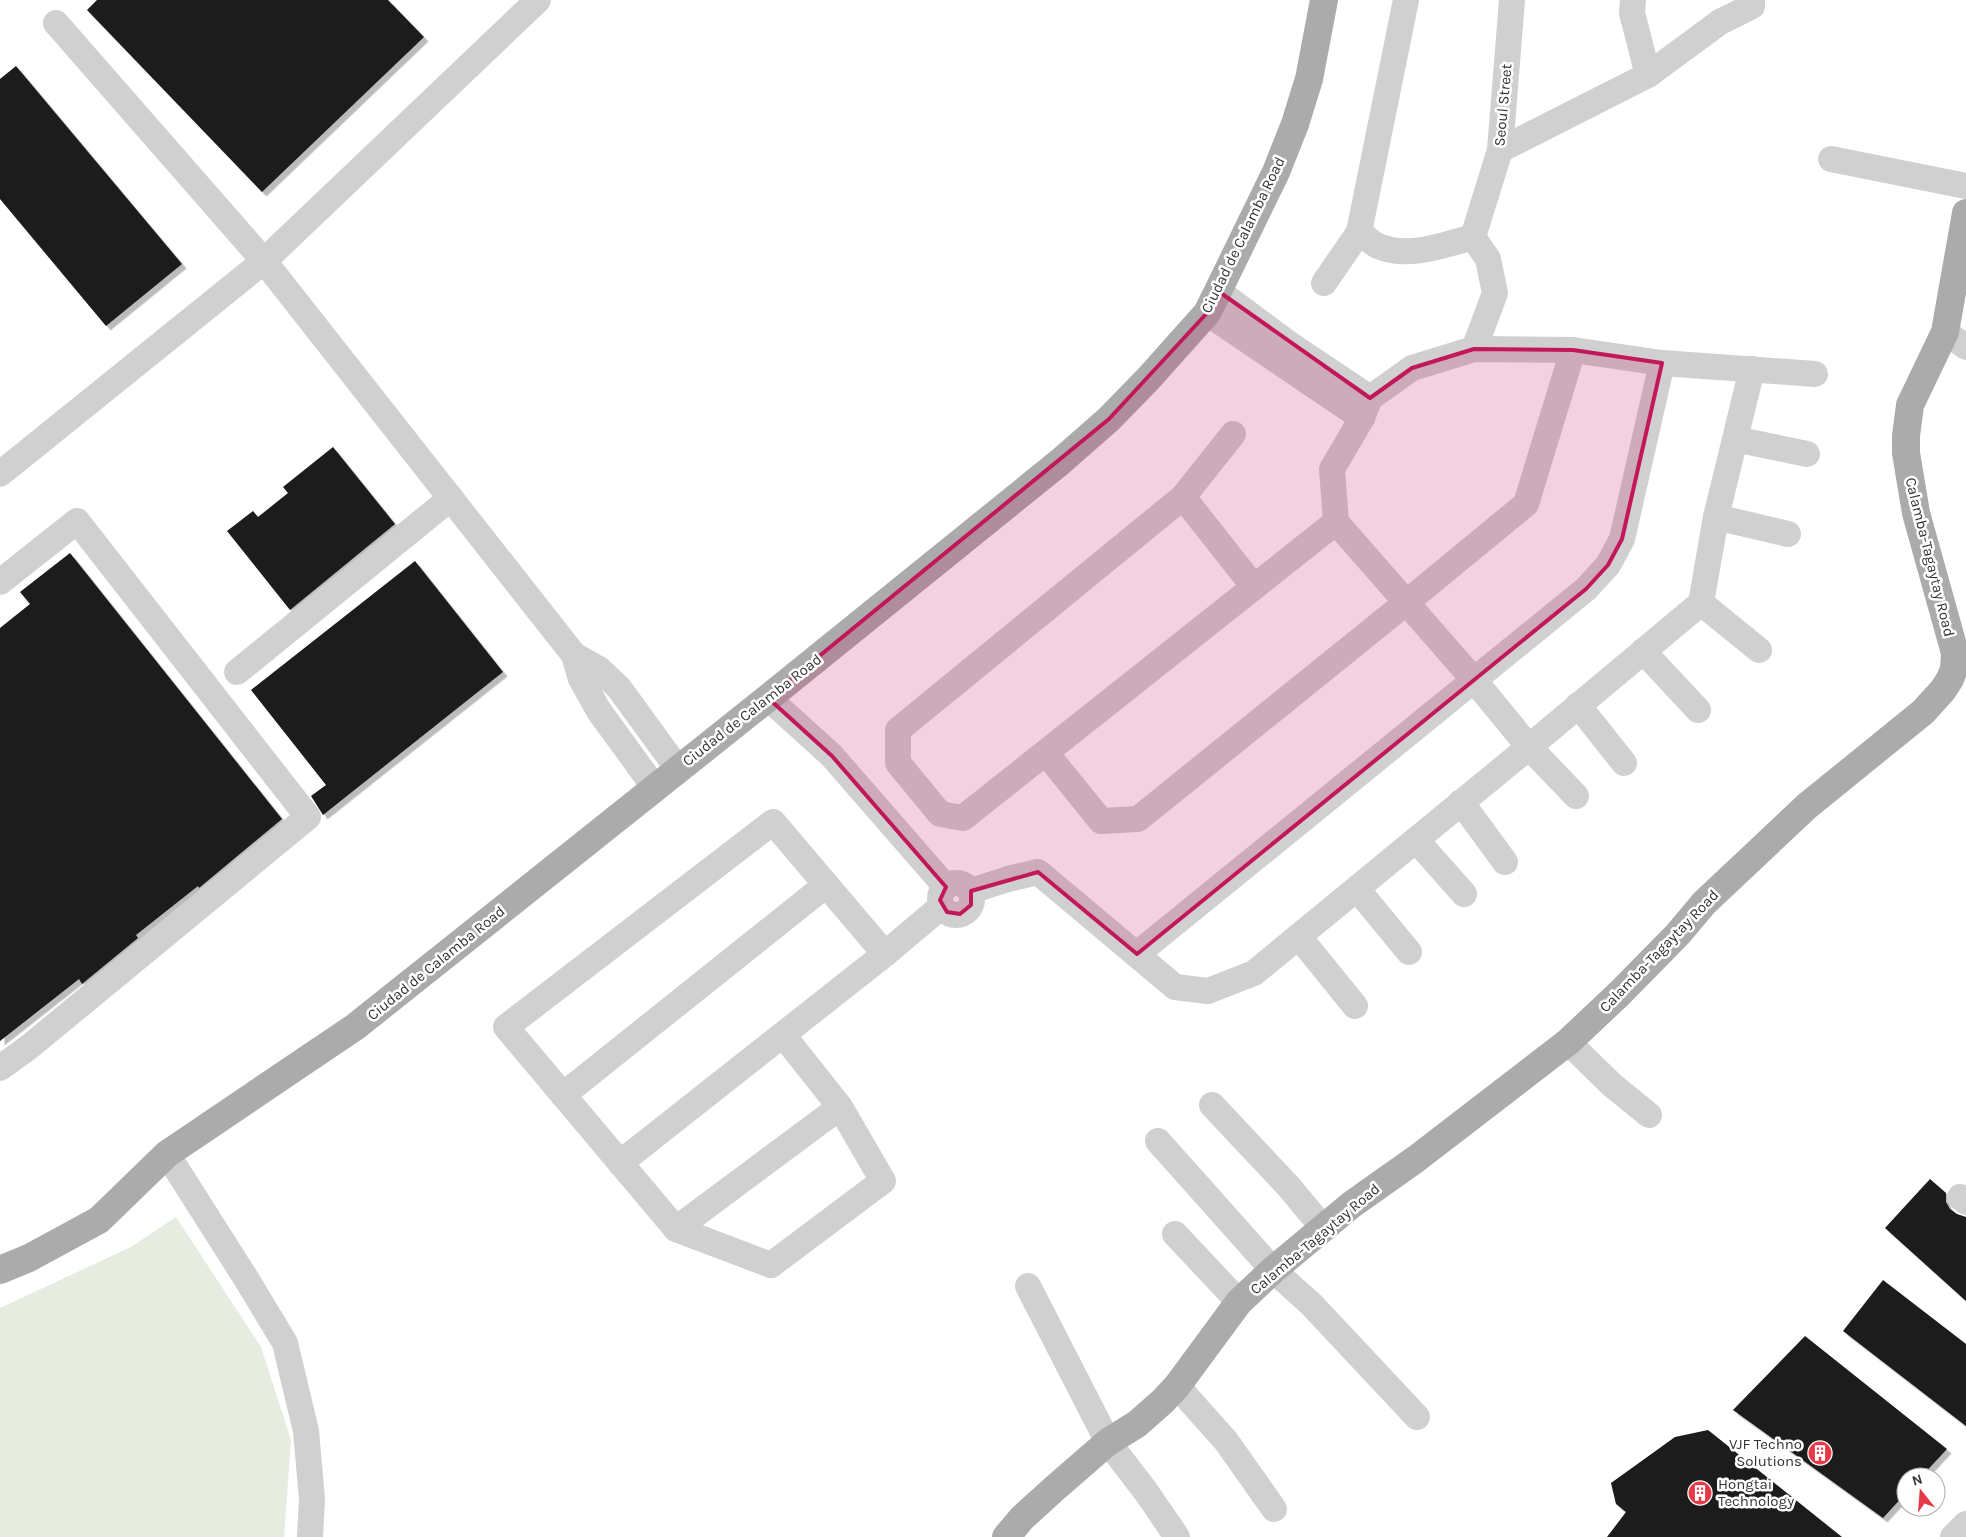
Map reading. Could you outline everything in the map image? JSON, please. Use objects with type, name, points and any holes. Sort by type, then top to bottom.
[{"type":"main road","name":"Ciudad de Calamba Road","points":[[0,1270],[29,1258],[99,1220],[167,1154],[355,1027],[768,698],[1060,462],[1109,419],[1142,386],[1212,302],[1276,172],[1295,124],[1308,79],[1324,0]]},
{"type":"main road","name":"Calamba-Tagaytay Road","points":[[1006,1537],[1022,1518],[1108,1442],[1137,1424],[1163,1401],[1239,1302],[1273,1270],[1351,1205],[1416,1159],[1568,1042],[1664,948],[1704,903],[1807,806],[1923,712],[1943,690],[1954,669],[1955,653],[1916,513],[1906,453],[1910,405],[1956,339],[1966,212]]},
{"type":"street","points":[[0,474],[264,261],[538,0]]},
{"type":"street","points":[[1324,282],[1359,232],[1406,0]]},
{"type":"street","name":"Seoul Street","points":[[1473,237],[1500,150],[1512,0]]},
{"type":"street","points":[[1632,0],[1632,13],[1648,75]]},
{"type":"street","points":[[1500,150],[1648,75],[1720,22],[1752,6],[1752,0]]},
{"type":"street","points":[[56,23],[264,261],[574,655],[582,680],[599,711],[655,788]]},
{"type":"street","points":[[1831,158],[1966,186]]},
{"type":"street","points":[[1359,232],[1378,246],[1403,252],[1429,249],[1473,237],[1488,259],[1495,293],[1474,350]]},
{"type":"street","points":[[1212,302],[1288,343],[1366,408]]},
{"type":"street","points":[[1576,796],[1529,747],[1474,680],[1336,522],[1332,469],[1366,408],[1412,368],[1474,350],[1573,350],[1662,363],[1815,374]]},
{"type":"street","points":[[1046,753],[1100,821],[1138,819],[1526,504],[1573,350]]},
{"type":"street","points":[[1137,954],[1586,589],[1608,565],[1622,539],[1662,363]]},
{"type":"street","points":[[620,1163],[885,954],[953,895],[1038,872],[1175,987],[1208,991],[1254,973],[1700,604],[1716,517],[1752,369]]},
{"type":"street","points":[[1233,434],[1183,497],[898,730],[898,763],[940,814],[963,818],[1336,522]]},
{"type":"street","points":[[1735,439],[1807,454]]},
{"type":"street","points":[[1183,497],[1254,587]]},
{"type":"street","points":[[237,672],[450,498]]},
{"type":"street","points":[[1716,517],[1788,534]]},
{"type":"street","points":[[0,582],[76,521],[308,817],[29,1048],[0,1068]]},
{"type":"street","points":[[1700,604],[1759,650]]},
{"type":"street","points":[[1643,651],[1698,710]]},
{"type":"street","points":[[574,655],[599,668],[619,688],[678,769]]},
{"type":"street","points":[[768,698],[832,756],[953,895]]},
{"type":"street","points":[[1578,705],[1624,763]]},
{"type":"street","points":[[1462,802],[1505,862]]},
{"type":"street","points":[[782,1035],[840,1107],[883,1181],[771,1264],[676,1229],[506,1027],[773,822],[885,954]]},
{"type":"street","points":[[1416,840],[1464,894]]},
{"type":"street","points":[[563,1095],[826,885]]},
{"type":"street","points":[[1357,889],[1410,952]]},
{"type":"street","points":[[1299,937],[1355,1006]]},
{"type":"street","points":[[1568,1042],[1612,1084],[1649,1115]]},
{"type":"street","points":[[1212,1105],[1290,1188],[1323,1228]]},
{"type":"street","points":[[676,1229],[840,1107]]},
{"type":"street","points":[[1158,1141],[1273,1270],[1311,1304],[1417,1417]]},
{"type":"street","points":[[167,1154],[248,1280],[285,1343],[306,1430],[312,1499],[310,1537]]},
{"type":"street","points":[[1175,1234],[1239,1302]]},
{"type":"street","points":[[1028,1286],[1108,1442],[1147,1493],[1177,1537]]},
{"type":"street","points":[[1176,1386],[1226,1441],[1274,1509]]},
{"type":"street","points":[[1953,1537],[1966,1524]]},
{"type":"highlighted area","points":[[1218,291],[1370,398],[1412,368],[1474,349],[1573,350],[1662,363],[1622,539],[1608,565],[1586,589],[1137,954],[1038,872],[971,891],[971,905],[960,914],[947,912],[940,900],[946,887],[832,756],[768,698],[1109,419],[1207,313]]},
{"type":"shaded area","points":[[176,1217],[261,1347],[291,1440],[284,1537],[0,1537],[0,1308],[131,1247]]},
{"type":"building","points":[[97,0],[388,0],[424,37],[262,192],[87,10]]},
{"type":"building","points":[[16,66],[182,264],[106,326],[0,199],[0,79]]},
{"type":"building","points":[[333,447],[395,524],[290,610],[227,531],[253,511],[258,517],[288,493],[283,487]]},
{"type":"building","points":[[70,553],[282,819],[199,888],[198,886],[136,935],[138,938],[82,984],[79,979],[0,1041],[0,628],[30,604],[20,592]]},
{"type":"building","points":[[415,561],[503,672],[323,815],[311,796],[326,785],[251,690]]},
{"type":"building","points":[[1930,1179],[1946,1193],[1946,1202],[1950,1209],[1966,1217],[1966,1301],[1885,1228]]},
{"type":"building","points":[[1883,1280],[1966,1344],[1966,1426],[1843,1331]]},
{"type":"building","points":[[1805,1336],[1947,1449],[1930,1467],[1896,1467],[1896,1504],[1883,1518],[1733,1410]]},
{"type":"building","name":"Hongtai Technology","points":[[1708,1430],[1842,1537],[1607,1537],[1626,1512],[1616,1504],[1611,1483],[1675,1437]]},
{"type":"place","name":"VJF Techno Solutions","points":[[1820,1453]]},
{"type":"place","name":"Hongtai Technology","points":[[1700,1493]]}]
